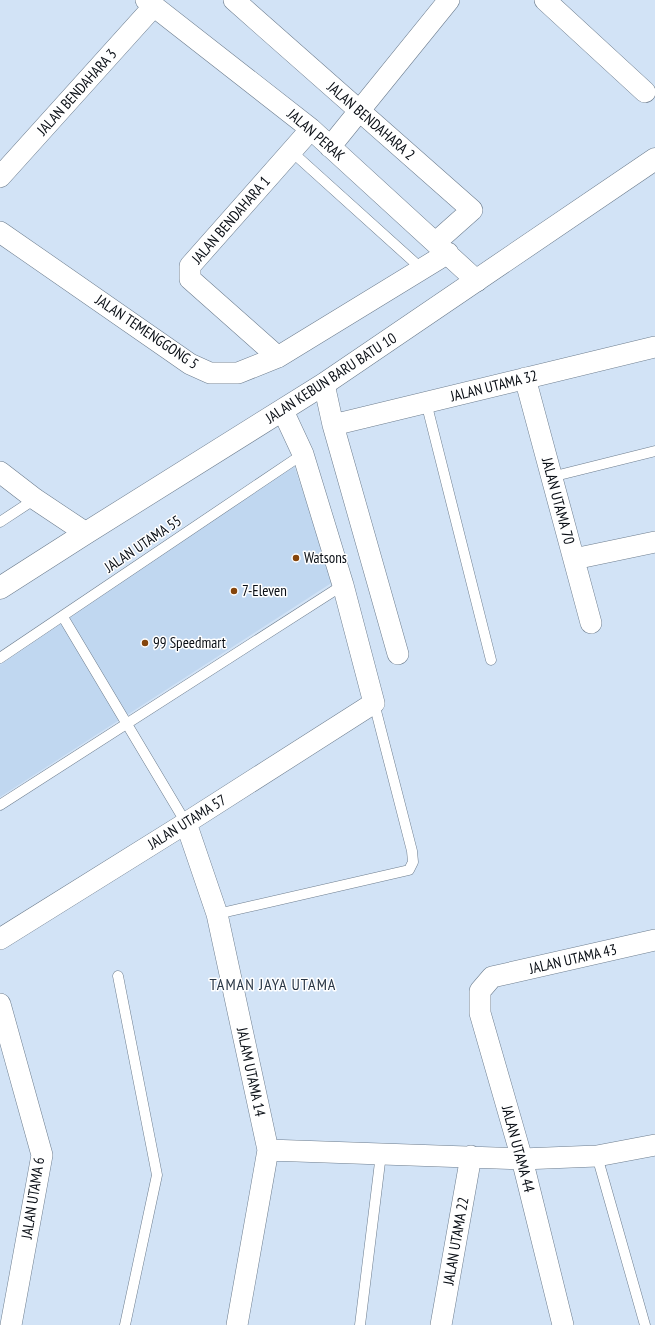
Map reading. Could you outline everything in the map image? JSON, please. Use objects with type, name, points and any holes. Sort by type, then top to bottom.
[{"type":"street","name":"JALAN BENDAHARA 2","points":[[234,0],[472,210],[442,248]]},
{"type":"street","points":[[330,147],[449,0]]},
{"type":"street","points":[[545,0],[645,92]]},
{"type":"street","name":"JALAN PERAK","points":[[150,3],[311,129],[477,281]]},
{"type":"street","name":"JALAN BENDAHARA 3","points":[[0,177],[150,3]]},
{"type":"street","name":"JALAN BENDAHARA 1","points":[[278,358],[190,279],[190,266],[311,129]]},
{"type":"street","name":"JALAN KEBUN BARU BATU 10","points":[[0,588],[283,411],[655,159]]},
{"type":"street","name":"JALAN TEMENGGONG 5","points":[[0,232],[190,364],[210,373],[238,372],[278,358],[422,270],[442,248]]},
{"type":"street","name":"JALAN UTAMA 32","points":[[333,425],[655,347]]},
{"type":"street","name":"JALAN UTAMA 70","points":[[524,378],[591,623]]},
{"type":"street","points":[[324,384],[333,425],[398,654]]},
{"type":"street","points":[[283,411],[302,454],[343,585],[374,703]]},
{"type":"street","points":[[0,472],[35,499],[86,533]]},
{"type":"street","points":[[574,559],[655,542]]},
{"type":"street","name":"JALAN UTAMA 57","points":[[0,939],[374,703]]},
{"type":"street","name":"JALAM UTAMA 14","points":[[186,823],[217,914],[268,1150],[237,1325]]},
{"type":"street","name":"JALAN UTAMA 43","points":[[492,977],[655,940]]},
{"type":"street","name":"JALAN UTAMA 44","points":[[492,977],[480,991],[480,1013],[522,1158],[563,1325]]},
{"type":"street","name":"JALAN UTAMA 6","points":[[0,1004],[42,1155],[11,1325]]},
{"type":"street","points":[[268,1150],[522,1158],[597,1156],[655,1145]]},
{"type":"street","name":"JALAN UTAMA 22","points":[[441,1325],[471,1156]]},
{"type":"lane","points":[[292,151],[422,270]]},
{"type":"lane","points":[[426,402],[491,660]]},
{"type":"lane","points":[[551,477],[655,451]]},
{"type":"lane","name":"JALAN UTAMA 55","points":[[0,658],[63,617],[302,454]]},
{"type":"lane","points":[[0,522],[35,499]]},
{"type":"lane","points":[[0,805],[343,585]]},
{"type":"lane","points":[[63,617],[186,823]]},
{"type":"lane","points":[[217,914],[409,870],[413,862],[412,851],[374,703]]},
{"type":"lane","points":[[118,976],[157,1175],[124,1325]]},
{"type":"lane","points":[[360,1325],[381,1154]]},
{"type":"lane","points":[[597,1156],[645,1325]]},
{"type":"shaded area","points":[[294,465],[333,582],[0,797],[0,665]]},
{"type":"place","name":"Watsons","points":[[296,558]]},
{"type":"place","name":"7-Eleven","points":[[234,591]]},
{"type":"place","name":"99 Speedmart","points":[[145,643]]},
{"type":"district","name":"TAMAN JAYA UTAMA","points":[[273,984]]}]
